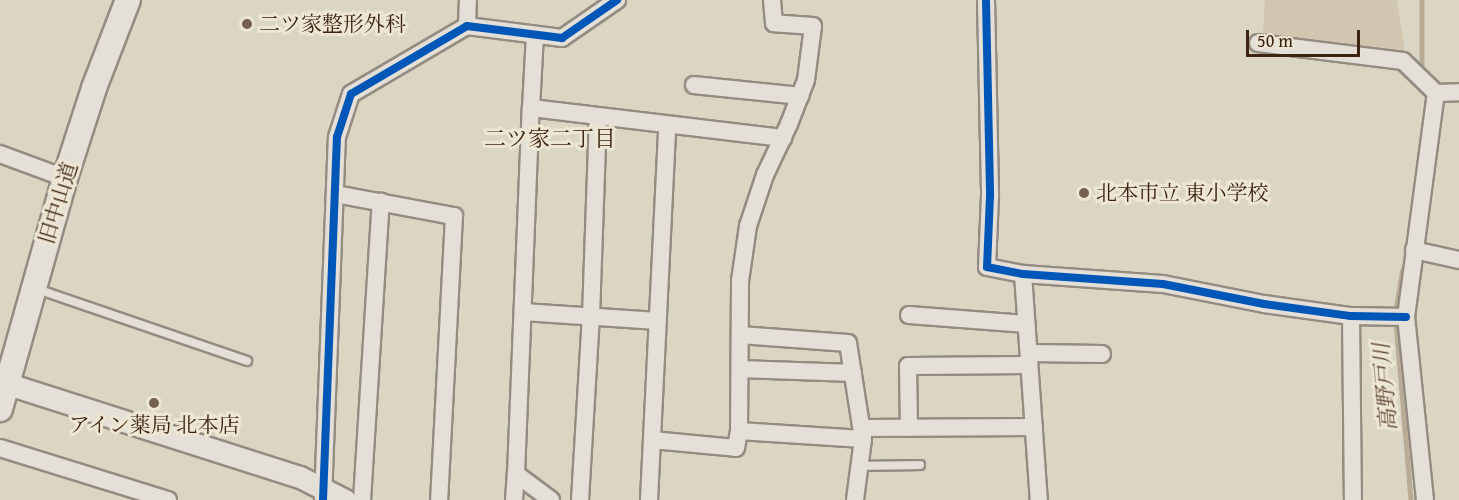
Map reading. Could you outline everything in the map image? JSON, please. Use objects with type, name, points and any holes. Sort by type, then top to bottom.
[{"type":"main road","name":"旧中山道","points":[[0,409],[4,382],[34,288],[65,178],[94,88],[128,0]]},
{"type":"street","points":[[467,26],[468,0]]},
{"type":"street","points":[[324,495],[337,137],[351,94],[467,26],[562,38],[617,0]]},
{"type":"street","points":[[652,440],[736,448],[739,430],[740,281],[748,226],[765,175],[783,138],[806,80],[813,26],[774,23],[772,0]]},
{"type":"street","points":[[986,0],[990,196],[987,267],[1023,274],[1163,284],[1264,304],[1352,316],[1406,317]]},
{"type":"street","points":[[514,500],[535,35]]},
{"type":"street","points":[[1258,43],[1403,61],[1437,93],[1459,92]]},
{"type":"street","points":[[694,85],[800,96]]},
{"type":"street","points":[[1425,500],[1406,317],[1437,93]]},
{"type":"street","points":[[531,108],[598,118],[783,138]]},
{"type":"street","points":[[580,500],[591,316],[598,118]]},
{"type":"street","points":[[649,500],[667,126]]},
{"type":"street","points":[[0,154],[65,178]]},
{"type":"street","points":[[336,194],[454,216],[439,500]]},
{"type":"street","points":[[362,500],[381,202]]},
{"type":"street","points":[[1414,250],[1459,260]]},
{"type":"street","points":[[1023,274],[1039,500]]},
{"type":"street","points":[[523,312],[658,321]]},
{"type":"street","points":[[909,315],[1027,324]]},
{"type":"street","points":[[1352,316],[1353,500]]},
{"type":"street","points":[[740,335],[848,343],[863,433],[855,500]]},
{"type":"street","points":[[909,428],[908,366],[1102,354]]},
{"type":"street","points":[[740,369],[853,373]]},
{"type":"street","points":[[4,382],[300,477],[324,495],[345,500]]},
{"type":"street","points":[[739,430],[863,433],[909,428],[1034,427]]},
{"type":"street","points":[[0,448],[168,500]]},
{"type":"street","points":[[516,474],[551,500]]},
{"type":"lane","points":[[34,288],[247,361]]},
{"type":"lane","points":[[860,466],[920,465]]},
{"type":"shaded area","points":[[1265,0],[1397,0],[1405,51],[1263,34]]},
{"type":"waterway","points":[[1422,0],[1422,72]]},
{"type":"waterway","name":"高野戸川","points":[[1395,313],[1402,271]]},
{"type":"waterway","name":"高野戸川","points":[[1396,321],[1411,500]]},
{"type":"cycle path","points":[[323,500],[337,137],[351,94],[467,26],[562,38],[617,0]]},
{"type":"cycle path","points":[[986,0],[990,196],[987,267],[1023,274],[1163,284],[1264,304],[1351,316],[1406,317]]},
{"type":"place","name":"二ツ家整形外科","points":[[247,24]]},
{"type":"place","name":"北本市立 東小学校","points":[[1084,193]]},
{"type":"place","name":"アイン薬局 北本店","points":[[154,403]]},
{"type":"district","name":"二ツ家二丁目","points":[[550,139]]}]
